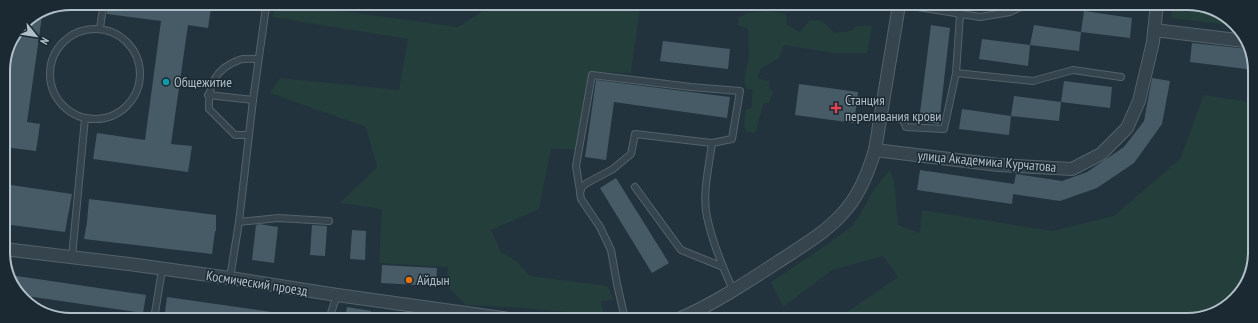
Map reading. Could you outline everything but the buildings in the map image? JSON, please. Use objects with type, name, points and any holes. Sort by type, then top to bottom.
[{"type":"street","points":[[691,313],[733,290],[810,241],[848,208],[868,172],[875,150],[898,10]]},
{"type":"street","name":"улица Академика Курчатова","points":[[875,150],[999,165],[1072,169],[1101,154],[1127,128],[1139,101],[1153,42],[1156,10]]},
{"type":"street","points":[[1154,30],[1239,39]]},
{"type":"street","name":"Космический проезд","points":[[10,251],[72,257],[230,278],[466,313]]},
{"type":"lane","points":[[100,28],[103,10]]},
{"type":"lane","points":[[230,278],[239,222],[258,59],[267,10]]},
{"type":"lane","points":[[933,10],[980,18],[1014,10]]},
{"type":"lane","points":[[880,116],[903,119],[906,127],[944,129],[956,73],[960,15]]},
{"type":"lane","points":[[100,28],[114,32],[126,40],[136,52],[140,66],[140,81],[135,95],[126,107],[114,115],[100,119],[85,118],[71,112],[59,102],[52,89],[49,74],[52,59],[59,45],[71,35],[85,29],[100,28]]},
{"type":"lane","points":[[249,135],[235,135],[222,124],[209,109],[208,95],[214,79],[222,69],[240,59],[258,59]]},
{"type":"lane","points":[[956,73],[1033,81],[1073,70],[1121,77]]},
{"type":"lane","points":[[580,191],[587,183],[613,169],[631,154],[635,134],[712,143],[732,140],[740,91],[691,87],[592,75],[576,166],[581,199],[600,227],[611,250],[624,313]]},
{"type":"lane","points":[[208,95],[253,100]]},
{"type":"lane","points":[[72,257],[85,118]]},
{"type":"lane","points":[[712,143],[706,196],[707,217],[723,266],[733,290]]},
{"type":"lane","points":[[635,187],[681,250],[723,266]]},
{"type":"lane","points":[[239,222],[278,218],[329,221]]},
{"type":"lane","points":[[155,313],[162,270]]},
{"type":"lane","points":[[331,313],[337,295]]},
{"type":"green space","points":[[275,10],[333,10],[458,27],[484,10],[639,10],[631,73],[592,72],[575,150],[551,148],[539,209],[491,230],[501,252],[516,261],[530,276],[607,286],[614,300],[601,301],[604,313],[581,313],[466,305],[446,285],[448,267],[379,263],[382,209],[340,203],[377,167],[366,127],[270,93],[280,78],[399,90],[408,39],[272,17]]},
{"type":"green space","points":[[1172,10],[1199,11],[1214,16],[1226,25],[1171,18]]},
{"type":"green space","points":[[768,11],[786,14],[787,25],[800,32],[810,20],[822,21],[835,33],[851,31],[856,26],[872,26],[867,53],[834,53],[784,45],[778,59],[761,68],[757,78],[769,81],[769,88],[773,92],[769,103],[764,103],[755,133],[747,132],[744,126],[746,109],[751,108],[753,89],[747,89],[744,80],[749,58],[748,29],[738,25],[739,17],[748,13]]},
{"type":"green space","points":[[1204,95],[1248,102],[1247,264],[1240,283],[1227,298],[1221,303],[1203,311],[1191,313],[846,313],[898,277],[883,256],[832,270],[783,307],[771,282],[851,227],[860,215],[874,189],[890,170],[894,181],[898,225],[920,233],[922,210],[1052,231],[1114,216],[1180,159]]},
{"type":"place","name":"Общежитие","points":[[166,82]]},
{"type":"place","name":"Станция переливания крови","points":[[836,108]]},
{"type":"place","name":"Айдын","points":[[409,280]]}]
